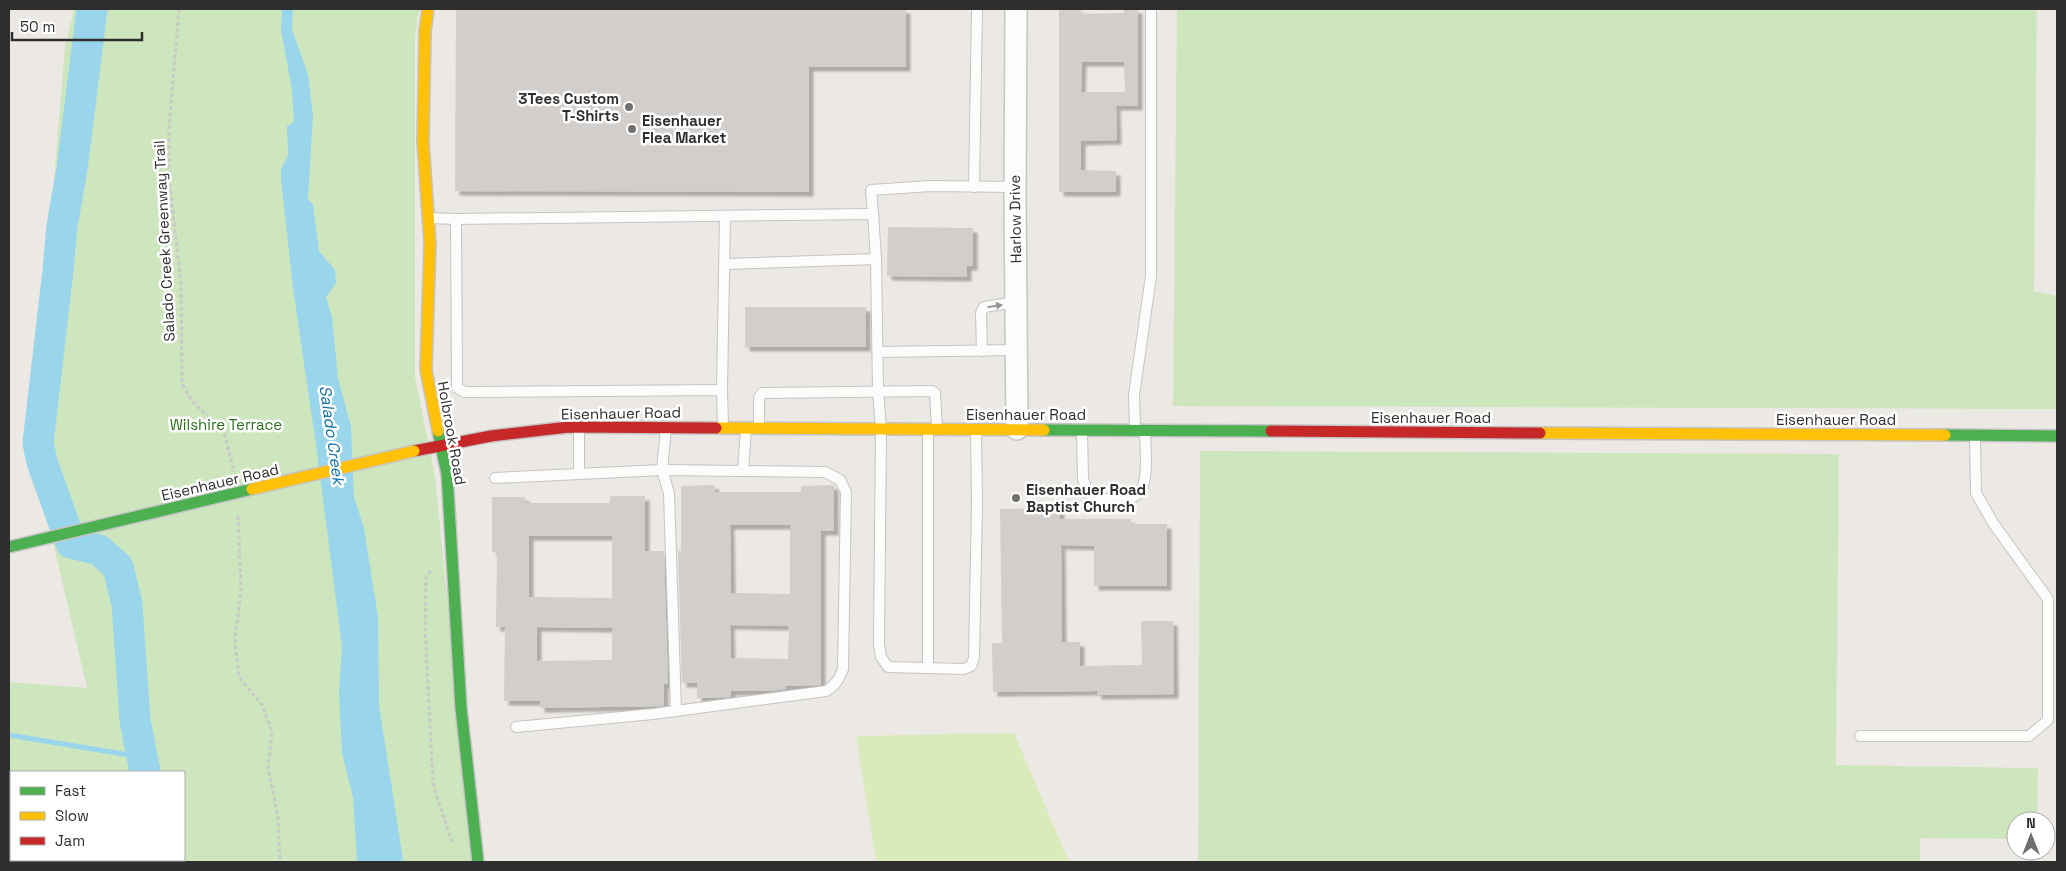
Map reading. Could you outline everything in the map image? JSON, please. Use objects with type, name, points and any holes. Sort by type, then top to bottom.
[{"type":"main road","name":"Holbrook Road","points":[[428,9],[424,142],[428,218],[442,262],[426,370],[446,474],[461,708],[478,862]]},
{"type":"main road","name":"Eisenhauer Road","points":[[9,547],[440,444],[519,432],[579,427],[2057,436]]},
{"type":"street","name":"Harlow Drive","points":[[1016,9],[1015,187],[1018,429]]},
{"type":"lane","points":[[974,187],[977,9]]},
{"type":"lane","points":[[1082,430],[1083,479],[1088,493],[1106,500],[1124,501],[1133,498],[1140,490],[1144,481],[1140,430],[1134,395],[1151,276],[1151,9]]},
{"type":"lane","points":[[976,429],[977,504],[974,658],[971,666],[964,669],[888,667],[881,657],[879,644],[881,428],[878,390],[876,259],[871,190],[931,186],[1015,187]]},
{"type":"lane","points":[[428,218],[873,214]]},
{"type":"lane","points":[[723,427],[725,216]]},
{"type":"lane","points":[[456,219],[442,262],[457,388],[465,392],[722,390]]},
{"type":"lane","points":[[725,264],[876,259]]},
{"type":"lane","points":[[982,351],[981,313],[984,307],[1016,302]]},
{"type":"lane","points":[[878,352],[1017,350]]},
{"type":"lane","points":[[759,428],[759,398],[762,393],[878,390],[932,391],[935,393],[932,429],[928,668]]},
{"type":"lane","points":[[579,427],[579,474]]},
{"type":"lane","points":[[666,427],[662,470],[669,493],[676,711]]},
{"type":"lane","points":[[743,471],[746,428]]},
{"type":"lane","points":[[1860,736],[2029,736],[2048,720],[2048,599],[1993,523],[1976,493],[1975,435]]},
{"type":"lane","points":[[495,478],[662,470],[825,472],[840,480],[846,492],[843,669],[839,680],[826,691],[676,711],[516,727]]},
{"type":"path","name":"Salado Creek Greenway Trail","points":[[178,9],[169,127],[169,179],[181,282],[182,384],[192,401],[224,432],[235,479]]},
{"type":"path","points":[[238,515],[241,590],[235,640],[239,677],[262,705],[272,732],[268,768],[278,817],[280,862]]},
{"type":"path","points":[[451,548],[426,576],[425,627],[433,784],[453,847]]},
{"type":"green space","name":"Wilshire Terrace","points":[[74,9],[419,9],[415,38],[415,377],[435,476],[473,862],[71,862],[185,861],[185,771],[10,771],[9,801],[9,682],[87,688],[28,435],[49,240],[65,47]]},
{"type":"green space","points":[[1177,9],[2037,9],[2034,291],[2057,296],[2057,409],[1173,406]]},
{"type":"green space","points":[[1200,451],[1839,454],[1836,765],[2038,768],[2037,811],[2006,811],[2006,839],[1920,838],[1920,862],[1198,862]]},
{"type":"green space","points":[[1014,733],[1069,862],[876,862],[856,736]]},
{"type":"water","name":"Salado Creek","points":[[282,9],[293,9],[292,29],[308,75],[313,115],[308,199],[313,205],[319,251],[335,270],[336,283],[326,297],[332,317],[338,378],[351,427],[354,497],[364,528],[378,617],[379,705],[403,860],[394,862],[357,862],[353,797],[342,753],[339,693],[342,647],[317,452],[293,288],[281,179],[281,169],[288,155],[287,126],[294,122],[292,90],[281,30]]},
{"type":"building","name":"Eisenhauer Flea Market","points":[[456,9],[906,9],[906,67],[809,67],[809,192],[455,191]]},
{"type":"building","points":[[1059,9],[1081,9],[1081,14],[1124,13],[1124,9],[1138,9],[1138,106],[1116,106],[1117,140],[1081,141],[1081,170],[1116,171],[1116,192],[1059,192]],"holes":[[[1082,62],[1124,62],[1125,92],[1081,92]]]},
{"type":"building","points":[[888,227],[973,228],[973,266],[967,266],[967,277],[887,276]]},
{"type":"building","points":[[745,307],[866,307],[866,347],[745,347]]},
{"type":"building","points":[[715,485],[715,492],[801,492],[801,486],[834,485],[834,531],[821,531],[821,685],[786,686],[786,689],[770,691],[731,691],[731,697],[697,698],[697,683],[682,683],[678,551],[681,551],[681,486]],"holes":[[[730,525],[790,525],[790,594],[731,593]],[[730,625],[789,626],[788,659],[731,658]]]},
{"type":"building","points":[[610,496],[645,496],[645,551],[664,551],[668,684],[664,684],[664,706],[540,708],[540,701],[504,701],[505,627],[496,627],[497,552],[492,552],[492,497],[525,497],[525,503],[610,503]],"holes":[[[529,536],[612,536],[612,598],[529,597]],[[537,627],[612,628],[612,660],[537,661]]]},
{"type":"building","points":[[1060,508],[1060,519],[1131,519],[1131,524],[1167,524],[1167,586],[1094,586],[1094,546],[1061,545],[1062,642],[1080,642],[1080,666],[1142,665],[1141,621],[1173,621],[1174,694],[1097,695],[1097,691],[993,692],[992,643],[1002,643],[1000,509]]},
{"type":"waterway","points":[[92,9],[72,169],[62,226],[38,443],[42,462],[71,543],[99,550],[118,567],[127,604],[135,720],[145,771]]},
{"type":"waterway","points":[[9,735],[141,757]]},
{"type":"traffic: fast","points":[[1044,430],[1271,431]]},
{"type":"traffic: fast","points":[[438,431],[447,474],[461,708],[478,862]]},
{"type":"traffic: fast","points":[[1945,435],[2057,436]]},
{"type":"traffic: fast","points":[[9,547],[252,489]]},
{"type":"traffic: slow","points":[[428,9],[425,31],[423,142],[430,243],[426,370],[438,431]]},
{"type":"traffic: slow","points":[[716,428],[1044,430]]},
{"type":"traffic: slow","points":[[1540,433],[1945,435]]},
{"type":"traffic: slow","points":[[252,489],[414,451]]},
{"type":"traffic: jam","points":[[414,451],[491,436],[569,427],[716,428]]},
{"type":"traffic: jam","points":[[1271,431],[1540,433]]},
{"type":"place","name":"3Tees Custom T-Shirts","points":[[629,107]]},
{"type":"place","name":"Eisenhauer Flea Market","points":[[632,129]]},
{"type":"place","name":"Eisenhauer Road Baptist Church","points":[[1016,498]]}]
